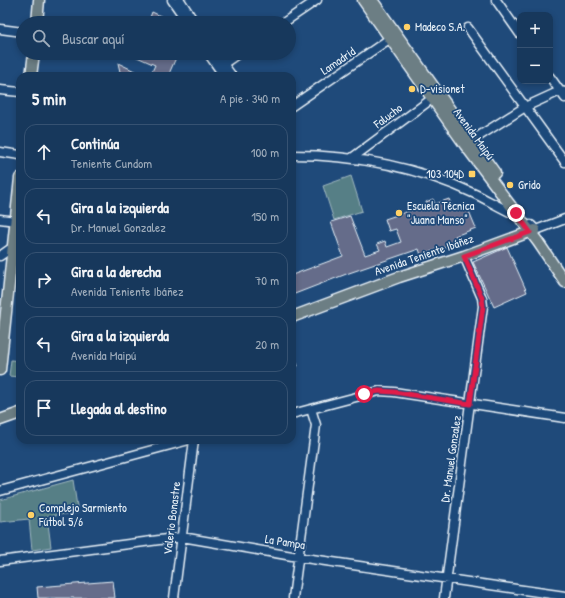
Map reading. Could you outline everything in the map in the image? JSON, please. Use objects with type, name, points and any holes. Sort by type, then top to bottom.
[{"type":"main road","points":[[38,16],[40,0]]},
{"type":"main road","name":"Avenida Maipú","points":[[363,0],[394,37],[519,217],[533,231],[565,282]]},
{"type":"main road","name":"Avenida Maipú","points":[[372,0],[394,37]]},
{"type":"main road","points":[[32,72],[33,60]]},
{"type":"main road","name":"Avenida Maipú","points":[[468,143],[565,272]]},
{"type":"main road","points":[[0,370],[16,244],[16,221]]},
{"type":"main road","name":"Avenida Teniente Ibáñez","points":[[296,316],[399,277],[464,256],[533,231]]},
{"type":"main road","points":[[0,420],[16,414]]},
{"type":"street","points":[[293,16],[317,0]]},
{"type":"street","points":[[496,0],[517,30]]},
{"type":"street","points":[[179,2],[185,16]]},
{"type":"street","points":[[179,2],[190,16]]},
{"type":"street","points":[[468,28],[565,162]]},
{"type":"street","points":[[0,29],[16,31]]},
{"type":"street","name":"Lamadrid","points":[[296,103],[394,37]]},
{"type":"street","points":[[215,60],[228,72]]},
{"type":"street","points":[[218,60],[223,72]]},
{"type":"street","points":[[221,66],[229,60]]},
{"type":"street","points":[[468,143],[525,107],[563,94],[553,81]]},
{"type":"street","points":[[0,90],[16,92]]},
{"type":"street","name":"Falucho","points":[[352,158],[436,96]]},
{"type":"street","points":[[0,152],[16,154]]},
{"type":"street","points":[[296,155],[352,158],[408,169],[434,177],[475,194],[519,217]]},
{"type":"street","points":[[0,219],[16,221]]},
{"type":"street","name":"Avenida Teniente Ibáñez","points":[[533,231],[565,219]]},
{"type":"street","points":[[0,256],[16,244]]},
{"type":"street","name":"Dr. Manuel Gonzalez","points":[[444,598],[483,306],[482,298],[464,256]]},
{"type":"street","points":[[296,413],[379,391],[565,418]]},
{"type":"street","points":[[293,598],[316,425],[311,409]]},
{"type":"street","points":[[0,491],[174,444]]},
{"type":"street","name":"Valerio Bonastre","points":[[174,598],[194,444]]},
{"type":"street","name":"La Pampa","points":[[0,561],[182,538],[298,557],[565,596]]},
{"type":"green space","points":[[351,176],[362,211],[334,220],[323,186]]},
{"type":"green space","points":[[11,360],[16,361],[16,377],[9,376]]},
{"type":"green space","name":"Complejo Sarmiento Fútbol 5/6","points":[[73,480],[78,513],[47,516],[51,547],[32,550],[29,519],[0,522],[0,500]]},
{"type":"building","points":[[152,12],[161,16],[151,16]]},
{"type":"building","points":[[144,60],[175,60],[170,72],[152,72],[155,65]]},
{"type":"building","points":[[118,63],[137,72],[120,72]]},
{"type":"building","name":"Escuela Técnica \"Juana Manso\"","points":[[433,199],[435,204],[449,199],[453,209],[466,204],[476,228],[455,236],[457,243],[421,255],[419,249],[349,273],[296,293],[296,274],[343,256],[331,222],[350,216],[365,255],[380,250],[377,244],[385,241],[387,247],[401,242],[396,229],[389,231],[385,219],[427,205],[426,202]]},
{"type":"building","points":[[507,247],[527,292],[494,307],[473,262]]},
{"type":"building","points":[[113,581],[115,598],[38,598],[37,587]]},
{"type":"place","name":"Madeco S.A.","points":[[407,27]]},
{"type":"place","name":"D-visionet","points":[[412,89]]},
{"type":"place","name":"103 104D","points":[[472,174]]},
{"type":"place","name":"Grido","points":[[510,185]]},
{"type":"place","name":"Escuela Técnica \"Juana Manso\"","points":[[399,213]]},
{"type":"place","name":"Complejo Sarmiento Fútbol 5/6","points":[[31,515]]},
{"type":"route","points":[[364,394],[379,391],[394,392],[470,404],[483,306],[482,298],[464,256],[530,232],[516,213]]}]
